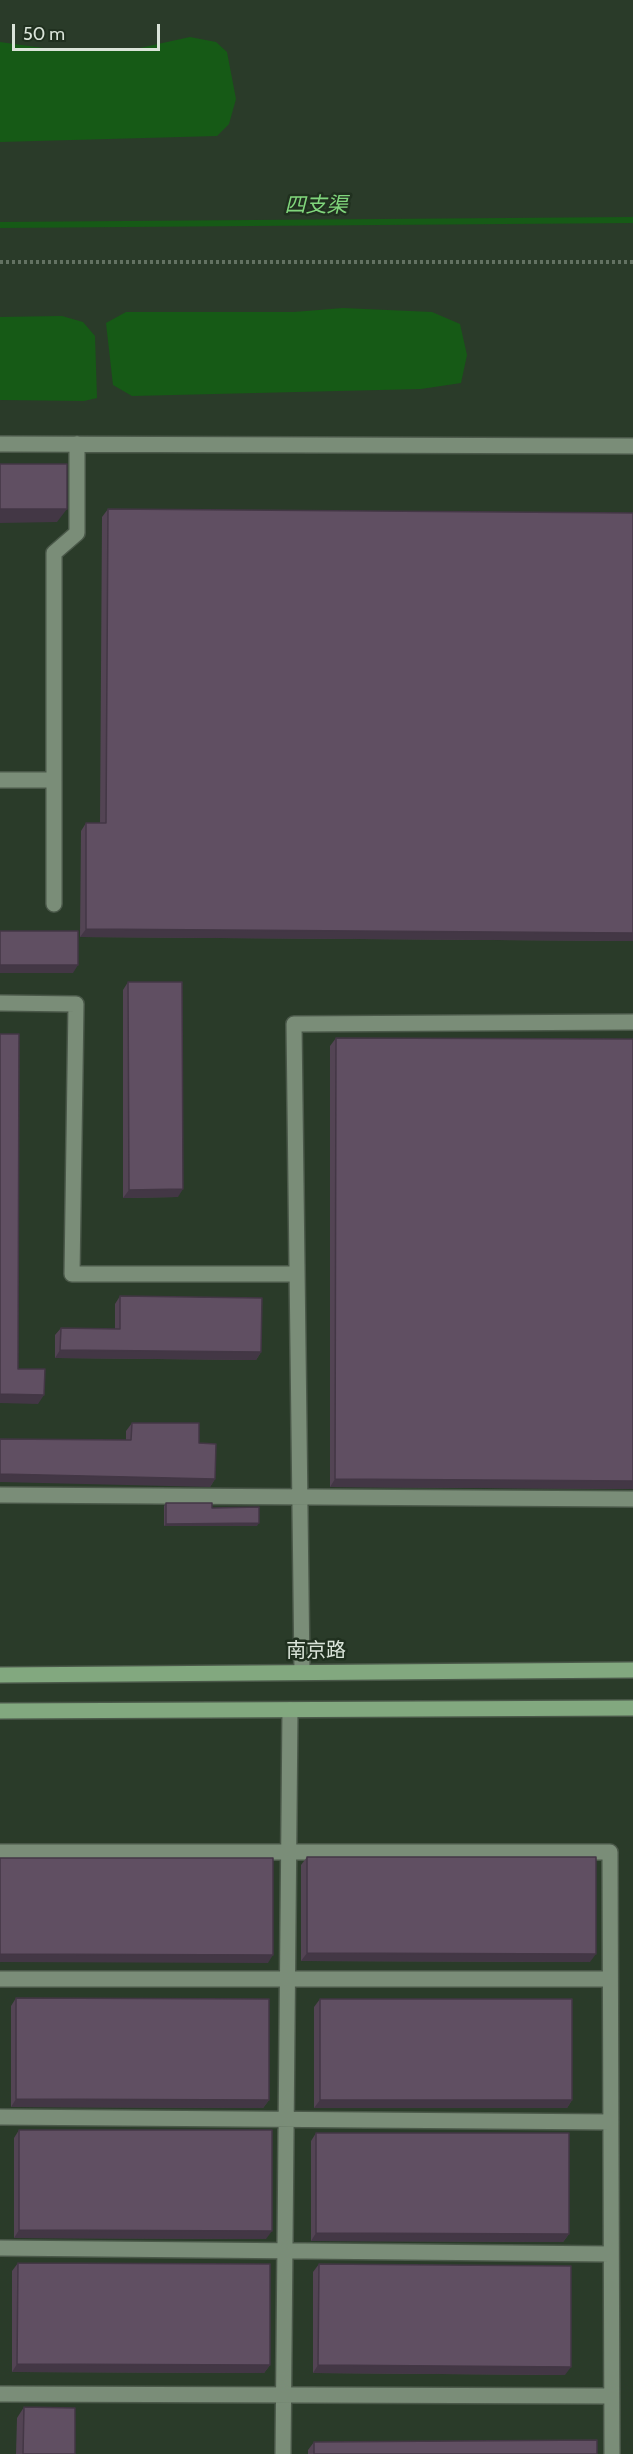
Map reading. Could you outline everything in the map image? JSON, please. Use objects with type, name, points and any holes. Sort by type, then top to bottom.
[{"type":"main road","name":"南京路","points":[[0,1675],[633,1670]]},
{"type":"main road","points":[[4,1712],[633,1708]]},
{"type":"lane","points":[[0,444],[633,446]]},
{"type":"lane","points":[[54,904],[54,553],[77,533],[77,444]]},
{"type":"lane","points":[[0,780],[54,780]]},
{"type":"lane","points":[[0,1003],[76,1004],[72,1274],[297,1274]]},
{"type":"lane","points":[[302,1672],[294,1024],[633,1022]]},
{"type":"lane","points":[[0,1495],[633,1499]]},
{"type":"lane","points":[[283,2454],[290,1710]]},
{"type":"lane","points":[[0,1852],[610,1852],[612,2454]]},
{"type":"lane","points":[[0,1979],[610,1979]]},
{"type":"lane","points":[[0,2117],[611,2122]]},
{"type":"lane","points":[[0,2248],[611,2254]]},
{"type":"lane","points":[[0,2394],[611,2396]]},
{"type":"path","points":[[0,262],[633,262]]},
{"type":"shaded area","points":[[190,37],[216,42],[227,52],[236,99],[229,124],[217,136],[0,142],[0,42],[65,51],[126,51]]},
{"type":"shaded area","points":[[343,308],[432,312],[460,324],[467,355],[461,383],[421,389],[132,396],[113,385],[106,323],[126,312],[294,312]]},
{"type":"shaded area","points":[[62,316],[83,322],[95,336],[97,398],[84,401],[0,400],[0,317]]},
{"type":"building","points":[[0,464],[67,464],[67,509],[0,509]]},
{"type":"building","points":[[108,509],[633,513],[633,933],[86,929],[86,823],[106,823]]},
{"type":"building","points":[[0,931],[78,931],[78,965],[0,965]]},
{"type":"building","points":[[128,982],[182,982],[183,1189],[129,1190]]},
{"type":"building","points":[[0,1034],[19,1034],[18,1369],[45,1369],[44,1395],[0,1394]]},
{"type":"building","points":[[336,1038],[633,1039],[633,1481],[335,1479]]},
{"type":"building","points":[[120,1296],[262,1298],[261,1352],[60,1350],[61,1328],[120,1329]]},
{"type":"building","points":[[132,1423],[199,1423],[199,1443],[216,1444],[215,1479],[0,1474],[0,1439],[131,1440]]},
{"type":"building","points":[[166,1503],[212,1503],[212,1508],[259,1507],[259,1523],[166,1524]]},
{"type":"building","points":[[307,1857],[596,1857],[596,1954],[307,1953]]},
{"type":"building","points":[[0,1858],[273,1858],[273,1955],[0,1954]]},
{"type":"building","points":[[16,1998],[269,1999],[269,2100],[16,2099]]},
{"type":"building","points":[[320,1999],[572,1999],[572,2100],[320,2100]]},
{"type":"building","points":[[19,2130],[272,2130],[272,2231],[19,2230]]},
{"type":"building","points":[[316,2133],[569,2133],[569,2234],[316,2233]]},
{"type":"building","points":[[18,2263],[270,2264],[270,2365],[17,2364]]},
{"type":"building","points":[[319,2264],[571,2266],[571,2367],[318,2365]]},
{"type":"building","points":[[24,2407],[75,2408],[75,2454],[23,2454]]},
{"type":"building","points":[[597,2440],[597,2454],[314,2454],[314,2442]]},
{"type":"waterway","name":"四支渠","points":[[0,225],[633,220]]}]
